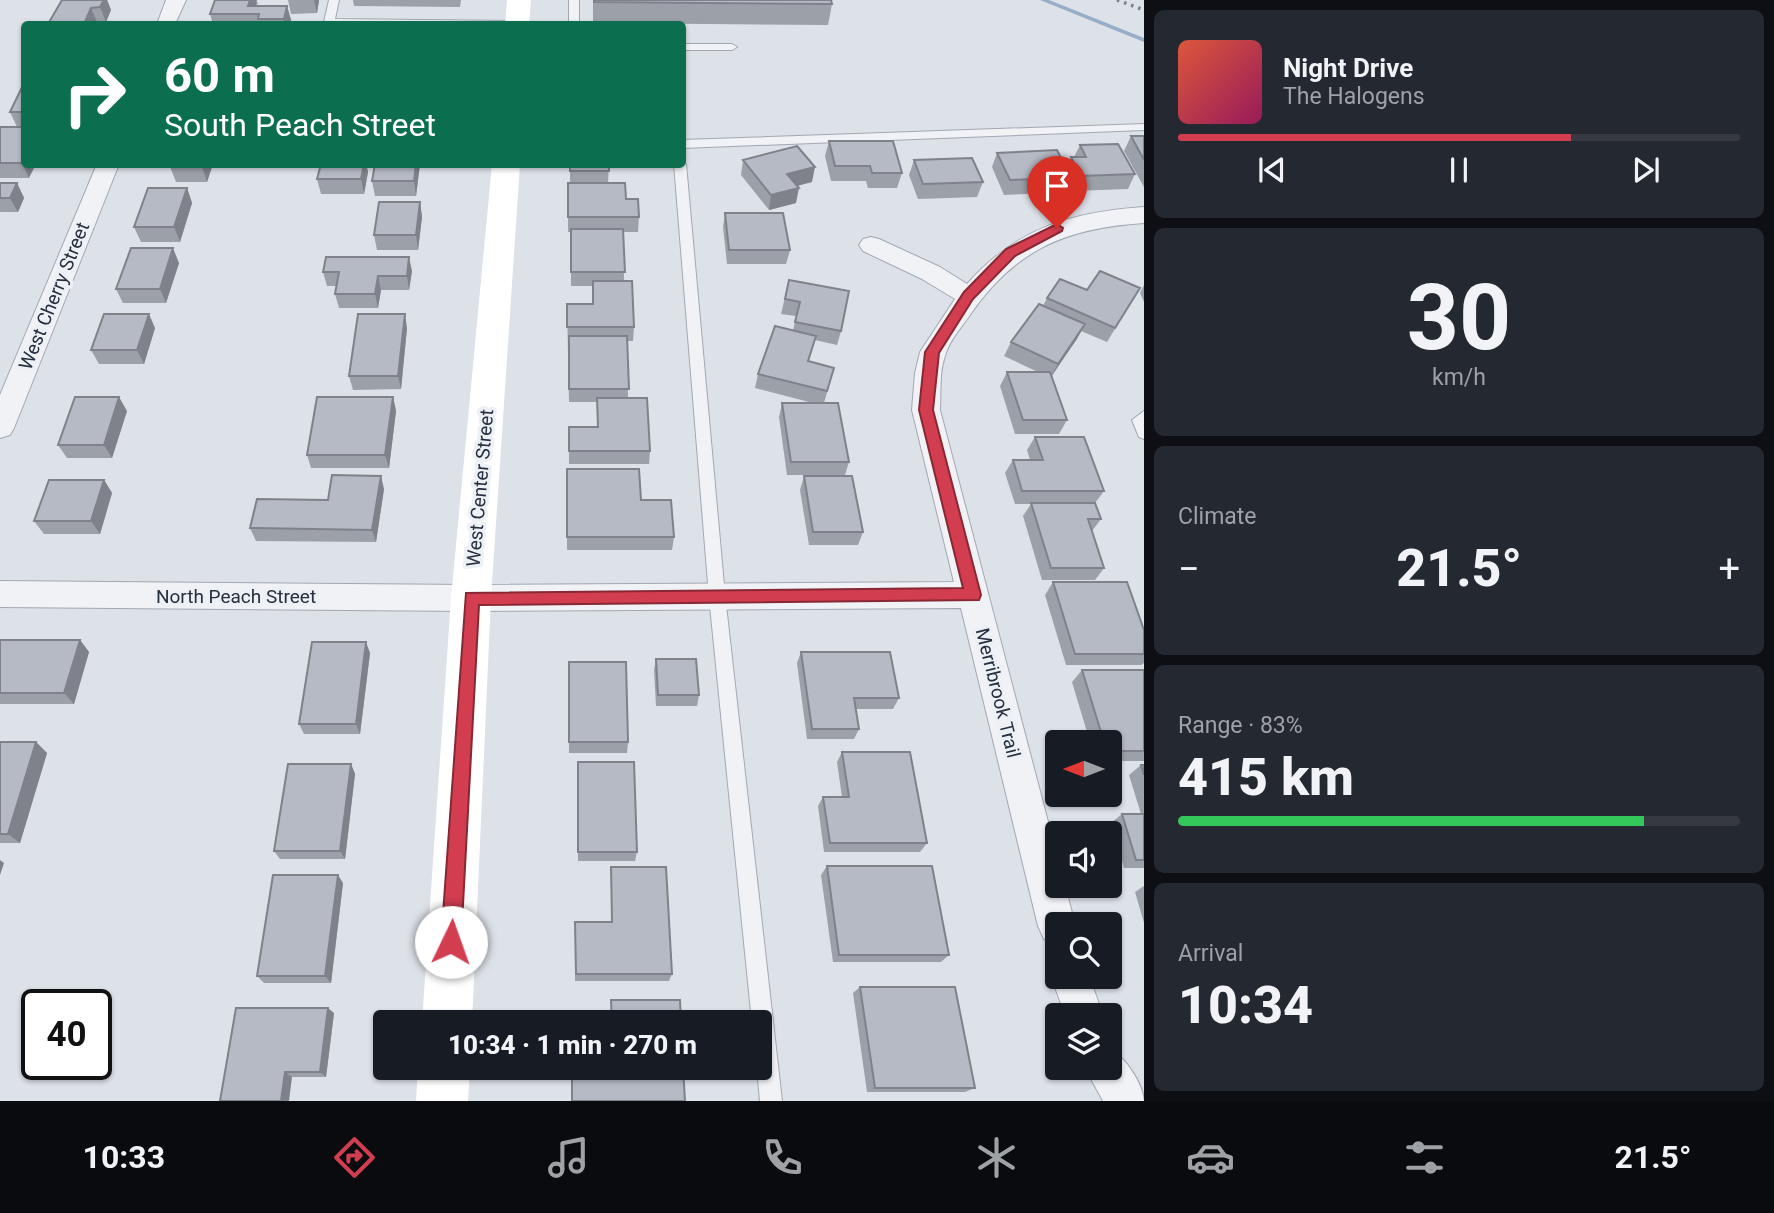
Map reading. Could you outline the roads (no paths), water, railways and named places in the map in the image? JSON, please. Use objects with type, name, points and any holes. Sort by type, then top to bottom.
[{"type":"street","points":[[167,21],[176,0]]},
{"type":"street","points":[[517,21],[519,0]]},
{"type":"street","name":"West Cherry Street","points":[[0,428],[106,168]]},
{"type":"street","name":"West Center Street","points":[[448,1010],[471,598],[506,168]]},
{"type":"street","name":"Merribrook Trail","points":[[1053,912],[926,410],[932,352],[968,296],[1010,253],[1057,228],[1144,215]]},
{"type":"street","points":[[872,245],[931,273],[968,296]]},
{"type":"street","name":"North Peach Street","points":[[0,594],[471,598],[973,595]]},
{"type":"street","points":[[442,1101],[443,1080]]},
{"type":"street","points":[[1113,1080],[1126,1101]]},
{"type":"lane","points":[[330,21],[334,0]]},
{"type":"lane","points":[[574,0],[574,21]]},
{"type":"lane","points":[[686,47],[732,47]]},
{"type":"lane","points":[[686,144],[1144,127]]},
{"type":"lane","points":[[680,168],[717,596],[771,1101]]},
{"type":"lane","points":[[1144,416],[1139,420],[1144,433]]},
{"type":"waterway","points":[[1043,0],[1144,40]]},
{"type":"railway","points":[[1117,0],[1144,10]]}]
